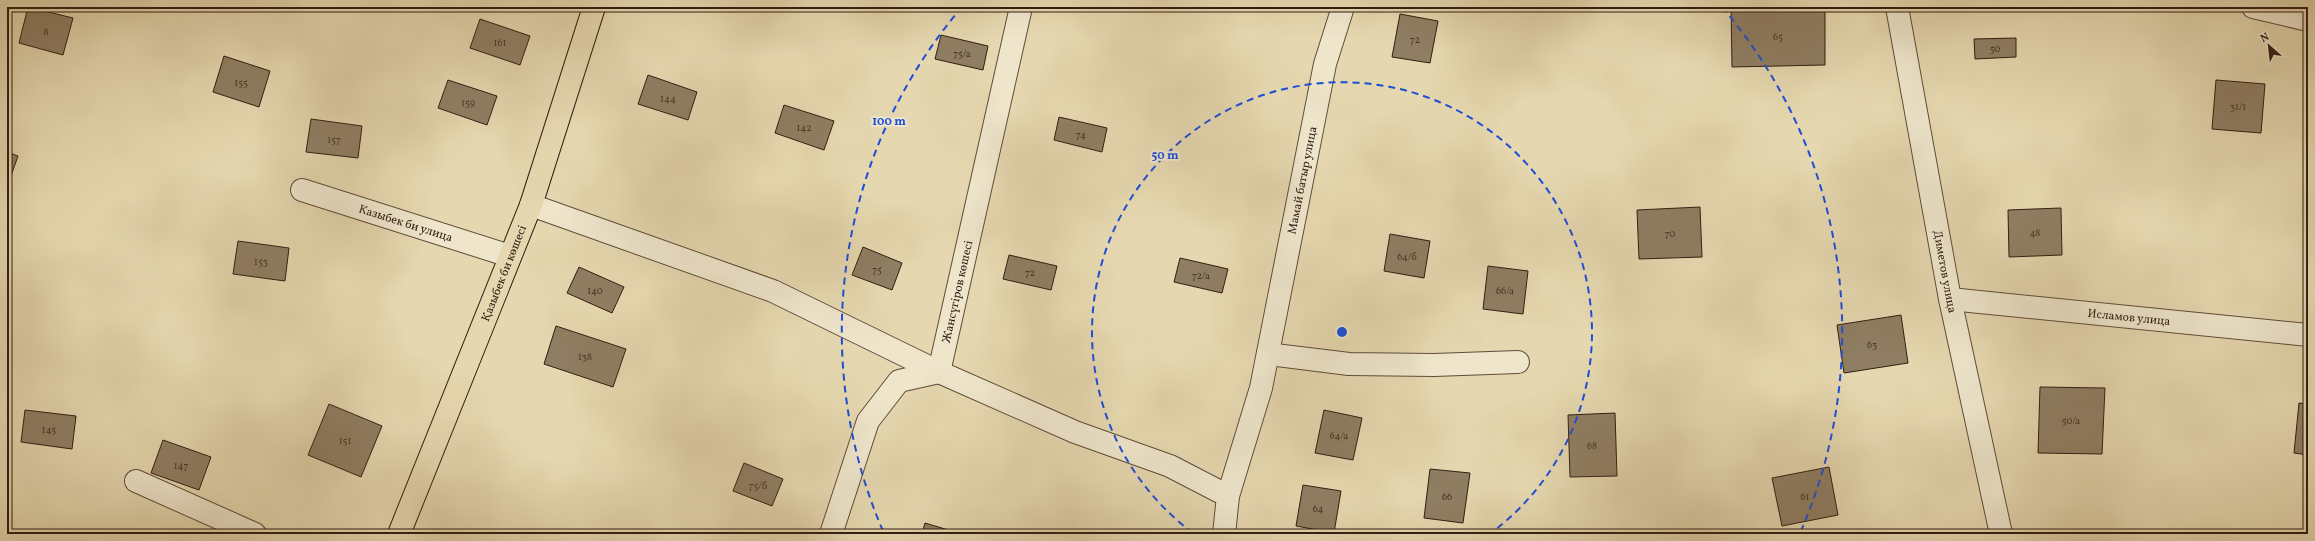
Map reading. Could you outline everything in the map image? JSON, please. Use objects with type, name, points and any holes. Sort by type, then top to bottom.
[{"type":"main road","name":"Қазыбек би көшесі","points":[[399,534],[531,205],[594,7]]},
{"type":"street","name":"Жансүгіров көшесі","points":[[939,372],[1021,7]]},
{"type":"street","name":"Мамай батыр улица","points":[[1224,534],[1228,496],[1261,388],[1325,64],[1343,7]]},
{"type":"street","name":"Диметов улица","points":[[1897,7],[1950,299],[1959,332],[2001,534]]},
{"type":"street","points":[[2253,7],[2308,20]]},
{"type":"street","name":"Казыбек би улица","points":[[302,190],[510,256]]},
{"type":"street","points":[[531,205],[773,291],[939,372],[1075,432],[1170,466],[1228,496]]},
{"type":"street","name":"Исламов улица","points":[[1950,299],[2308,335]]},
{"type":"street","points":[[1268,354],[1349,364],[1434,365],[1518,362]]},
{"type":"street","points":[[830,534],[868,421],[899,381],[939,372]]},
{"type":"street","points":[[136,481],[255,534]]},
{"type":"building","points":[[28,7],[73,18],[63,55],[19,43]]},
{"type":"building","points":[[714,7],[732,7],[730,12]]},
{"type":"building","points":[[1731,7],[1825,7],[1825,65],[1732,67]]},
{"type":"building","points":[[1400,14],[1438,21],[1430,63],[1392,57]]},
{"type":"building","points":[[480,19],[530,36],[520,65],[470,48]]},
{"type":"building","points":[[941,35],[988,46],[983,70],[935,59]]},
{"type":"building","points":[[2016,38],[2016,57],[1975,59],[1974,39]]},
{"type":"building","points":[[224,56],[270,71],[259,107],[213,92]]},
{"type":"building","points":[[648,75],[697,92],[688,120],[638,104]]},
{"type":"building","points":[[448,80],[497,96],[487,125],[438,108]]},
{"type":"building","points":[[2216,80],[2265,84],[2261,133],[2212,129]]},
{"type":"building","points":[[784,105],[834,121],[824,150],[775,133]]},
{"type":"building","points":[[1059,117],[1107,128],[1102,152],[1054,140]]},
{"type":"building","points":[[311,119],[362,126],[358,158],[306,152]]},
{"type":"building","points":[[7,152],[18,156],[7,187]]},
{"type":"building","points":[[1700,207],[1702,257],[1639,259],[1637,210]]},
{"type":"building","points":[[2061,208],[2062,255],[2009,257],[2008,210]]},
{"type":"building","points":[[1390,234],[1430,241],[1424,278],[1384,271]]},
{"type":"building","points":[[238,241],[289,248],[285,281],[233,274]]},
{"type":"building","points":[[863,247],[902,263],[892,290],[852,275]]},
{"type":"building","points":[[1009,255],[1057,266],[1051,290],[1003,279]]},
{"type":"building","points":[[1180,258],[1228,269],[1222,293],[1174,282]]},
{"type":"building","points":[[1488,266],[1528,271],[1523,314],[1483,309]]},
{"type":"building","points":[[579,267],[624,287],[612,313],[567,293]]},
{"type":"building","points":[[1901,315],[1908,363],[1844,373],[1837,325]]},
{"type":"building","points":[[556,326],[626,349],[613,387],[544,364]]},
{"type":"building","points":[[2040,387],[2105,388],[2102,454],[2038,453]]},
{"type":"building","points":[[2299,403],[2308,404],[2308,455],[2294,453]]},
{"type":"building","points":[[329,404],[382,426],[361,477],[308,455]]},
{"type":"building","points":[[25,410],[76,416],[72,449],[21,442]]},
{"type":"building","points":[[1324,410],[1362,418],[1353,460],[1315,453]]},
{"type":"building","points":[[1615,413],[1617,476],[1570,477],[1568,415]]},
{"type":"building","points":[[163,440],[211,457],[199,490],[151,473]]},
{"type":"building","points":[[744,463],[783,479],[772,506],[733,491]]},
{"type":"building","points":[[1829,467],[1838,515],[1782,526],[1772,478]]},
{"type":"building","points":[[1430,469],[1470,473],[1463,523],[1424,518]]},
{"type":"building","points":[[1303,485],[1341,491],[1334,533],[1296,526]]},
{"type":"building","points":[[925,523],[962,534],[922,534]]}]
